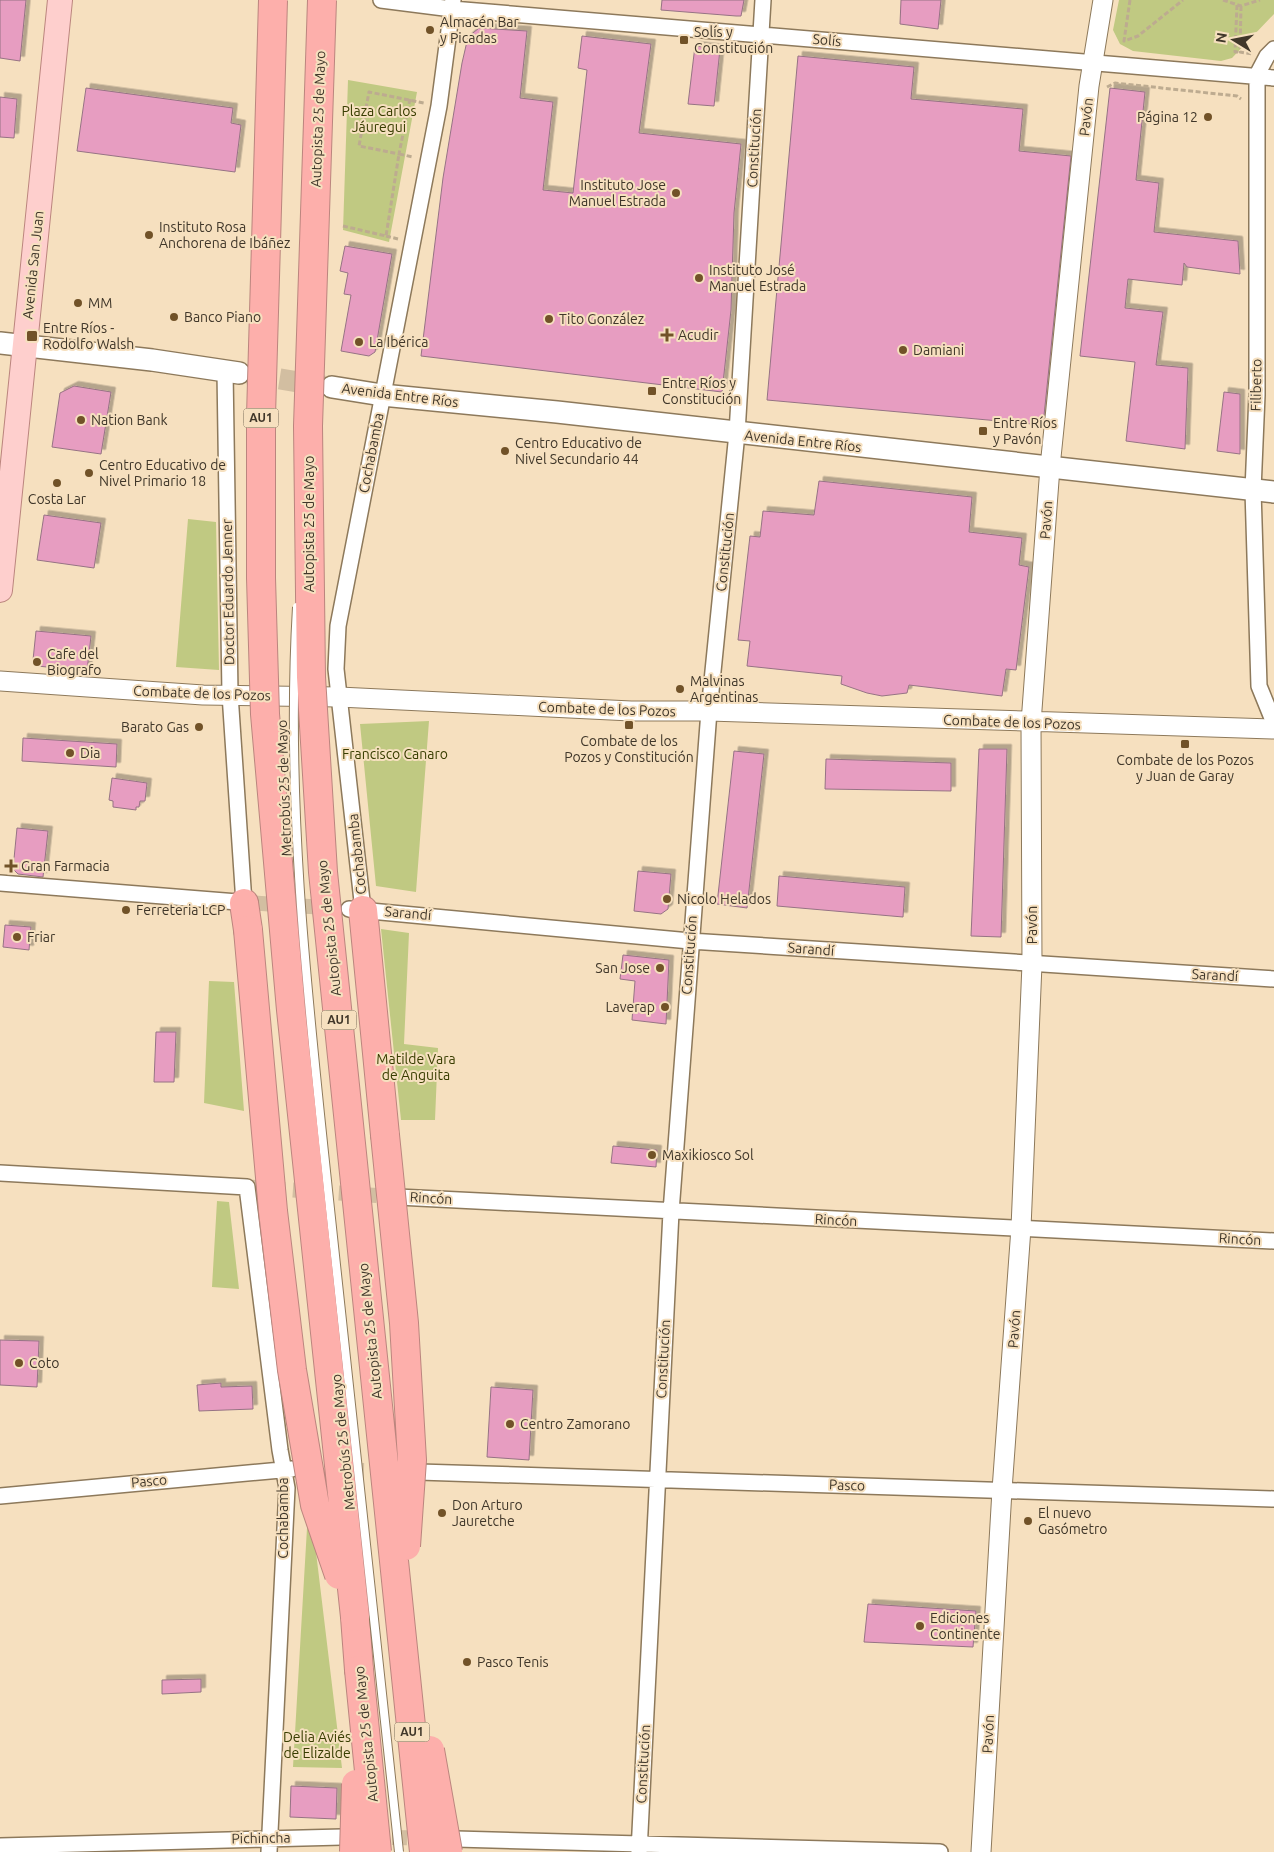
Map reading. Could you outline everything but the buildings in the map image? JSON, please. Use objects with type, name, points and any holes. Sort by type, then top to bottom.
[{"type":"highway","name":"Autopista 25 de Mayo","points":[[273,0],[261,416],[261,578],[265,714],[274,836],[355,1618],[377,1852]]},
{"type":"highway","name":"Autopista 25 de Mayo","points":[[322,0],[308,426],[311,677],[323,872],[424,1852]]},
{"type":"highway","points":[[249,903],[248,930],[273,1211],[293,1380],[315,1505],[355,1618]]},
{"type":"highway","points":[[356,910],[385,1135],[404,1323],[412,1460],[400,1612]]},
{"type":"highway","points":[[405,1664],[429,1748],[452,1845]]},
{"type":"highway","points":[[348,1844],[359,1670]]},
{"type":"main road","name":"Avenida San Juan","points":[[0,590],[60,0]]},
{"type":"main road","points":[[0,343],[152,360],[232,372]]},
{"type":"main road","name":"Avenida Entre Ríos","points":[[332,387],[382,395],[557,412],[1264,491]]},
{"type":"street","name":"Solís","points":[[381,0],[452,4],[761,35],[1274,78]]},
{"type":"street","name":"Constitución","points":[[639,1849],[671,1212],[690,941],[709,712],[737,433],[763,0]]},
{"type":"street","name":"Pavón","points":[[981,1852],[1002,1490],[1021,1228],[1032,964],[1031,723],[1050,467],[1093,62],[1103,0]]},
{"type":"street","name":"Cochabamba","points":[[356,910],[340,697],[336,670],[338,626],[439,106],[452,4]]},
{"type":"street","name":"Filiberto","points":[[1267,52],[1267,56],[1257,76],[1257,395],[1264,491],[1259,686],[1274,723]]},
{"type":"street","name":"Doctor Eduardo Jenner","points":[[232,372],[230,694],[249,903]]},
{"type":"street","name":"Combate de los Pozos","points":[[0,681],[203,695],[340,697],[615,711],[709,712],[1274,729]]},
{"type":"street","points":[[0,883],[249,903]]},
{"type":"street","name":"Sarandí","points":[[356,910],[690,941],[1274,979]]},
{"type":"street","name":"Cochabamba","points":[[0,1173],[247,1187],[286,1488],[270,1845]]},
{"type":"street","name":"Rincón","points":[[398,1197],[1274,1241]]},
{"type":"street","name":"Pasco","points":[[0,1496],[283,1468],[299,1469]]},
{"type":"street","name":"Pasco","points":[[419,1472],[1274,1499]]},
{"type":"street","name":"Pichincha","points":[[0,1846],[348,1844]]},
{"type":"street","points":[[452,1845],[940,1852]]},
{"type":"lane","points":[[300,554],[308,426]]},
{"type":"lane","name":"Metrobús 25 de Mayo","points":[[298,594],[293,673],[294,746],[311,1030],[399,1852]]},
{"type":"lane","name":"Metrobús 25 de Mayo","points":[[274,836],[291,913]]},
{"type":"lane","name":"Metrobús 25 de Mayo","points":[[294,922],[311,1030]]},
{"type":"path","points":[[1130,0],[1124,41],[1138,36],[1183,0]]},
{"type":"path","points":[[1223,0],[1239,6],[1260,0]]},
{"type":"path","points":[[1239,6],[1235,52],[1267,52]]},
{"type":"path","points":[[1104,88],[1115,84],[1236,96],[1241,99]]},
{"type":"path","points":[[343,226],[386,236],[410,100],[370,92],[359,146],[400,154]]},
{"type":"green space","points":[[1119,0],[1274,0],[1274,14],[1232,58],[1221,61],[1133,51],[1120,44],[1113,30]]},
{"type":"green space","name":"Plaza Carlos Jáuregui","points":[[348,80],[417,92],[389,242],[343,230]]},
{"type":"green space","points":[[188,519],[216,522],[219,670],[176,667]]},
{"type":"green space","name":"Francisco Canaro","points":[[429,721],[416,892],[376,886],[360,724]]},
{"type":"green space","name":"Matilde Vara de Anguita","points":[[381,929],[409,933],[404,1044],[438,1048],[435,1120],[401,1120]]},
{"type":"green space","points":[[209,981],[234,982],[244,1111],[204,1103]]},
{"type":"green space","points":[[217,1201],[229,1202],[239,1289],[212,1287]]},
{"type":"green space","name":"Delia Aviés de Elizalde","points":[[309,1494],[342,1768],[293,1767]]},
{"type":"tunnel","points":[[248,374],[324,386]]},
{"type":"tunnel","points":[[254,903],[333,908]]},
{"type":"tunnel","points":[[247,1187],[398,1197]]},
{"type":"tunnel","points":[[303,1469],[390,1471]]},
{"type":"tunnel","points":[[369,1837],[428,1838]]},
{"type":"place","name":"Almacén Bar y Picadas","points":[[430,30]]},
{"type":"place","name":"Solís y Constitución","points":[[684,40]]},
{"type":"place","name":"Página 12","points":[[1208,117]]},
{"type":"place","name":"Instituto Jose Manuel Estrada","points":[[676,193]]},
{"type":"place","name":"Instituto Rosa Anchorena de Ibáñez","points":[[149,235]]},
{"type":"place","name":"Instituto José Manuel Estrada","points":[[699,278]]},
{"type":"place","name":"MM","points":[[78,303]]},
{"type":"place","name":"Banco Piano","points":[[174,317]]},
{"type":"place","name":"Tito González","points":[[549,319]]},
{"type":"place","name":"Acudir","points":[[667,335]]},
{"type":"place","name":"Entre Ríos - Rodolfo Walsh","points":[[32,336]]},
{"type":"place","name":"La Ibérica","points":[[359,342]]},
{"type":"place","name":"Damiani","points":[[903,350]]},
{"type":"place","name":"Entre Ríos y Constitución","points":[[652,391]]},
{"type":"place","name":"Nation Bank","points":[[81,420]]},
{"type":"place","name":"Entre Ríos y Pavón","points":[[983,431]]},
{"type":"place","name":"Centro Educativo de Nivel Secundario 44","points":[[505,451]]},
{"type":"place","name":"Centro Educativo de Nivel Primario 18","points":[[89,473]]},
{"type":"place","name":"Costa Lar","points":[[57,483]]},
{"type":"place","name":"Cafe del Biografo","points":[[37,662]]},
{"type":"place","name":"Malvinas Argentinas","points":[[680,689]]},
{"type":"place","name":"Combate de los Pozos y Constitución","points":[[629,725]]},
{"type":"place","name":"Barato Gas","points":[[199,727]]},
{"type":"place","name":"Combate de los Pozos y Juan de Garay","points":[[1185,744]]},
{"type":"place","name":"Dia","points":[[70,753]]},
{"type":"place","name":"Gran Farmacia","points":[[11,866]]},
{"type":"place","name":"Nicolo Helados","points":[[667,899]]},
{"type":"place","name":"Ferreteria LCP","points":[[126,910]]},
{"type":"place","name":"Friar","points":[[17,937]]},
{"type":"place","name":"San Jose","points":[[660,968]]},
{"type":"place","name":"Laverap","points":[[665,1007]]},
{"type":"place","name":"Maxikiosco Sol","points":[[652,1155]]},
{"type":"place","name":"Coto","points":[[19,1363]]},
{"type":"place","name":"Centro Zamorano","points":[[510,1424]]},
{"type":"place","name":"Don Arturo Jauretche","points":[[442,1513]]},
{"type":"place","name":"El nuevo Gasómetro","points":[[1028,1521]]},
{"type":"place","name":"Ediciones Continente","points":[[920,1626]]},
{"type":"place","name":"Pasco Tenis","points":[[467,1662]]}]
